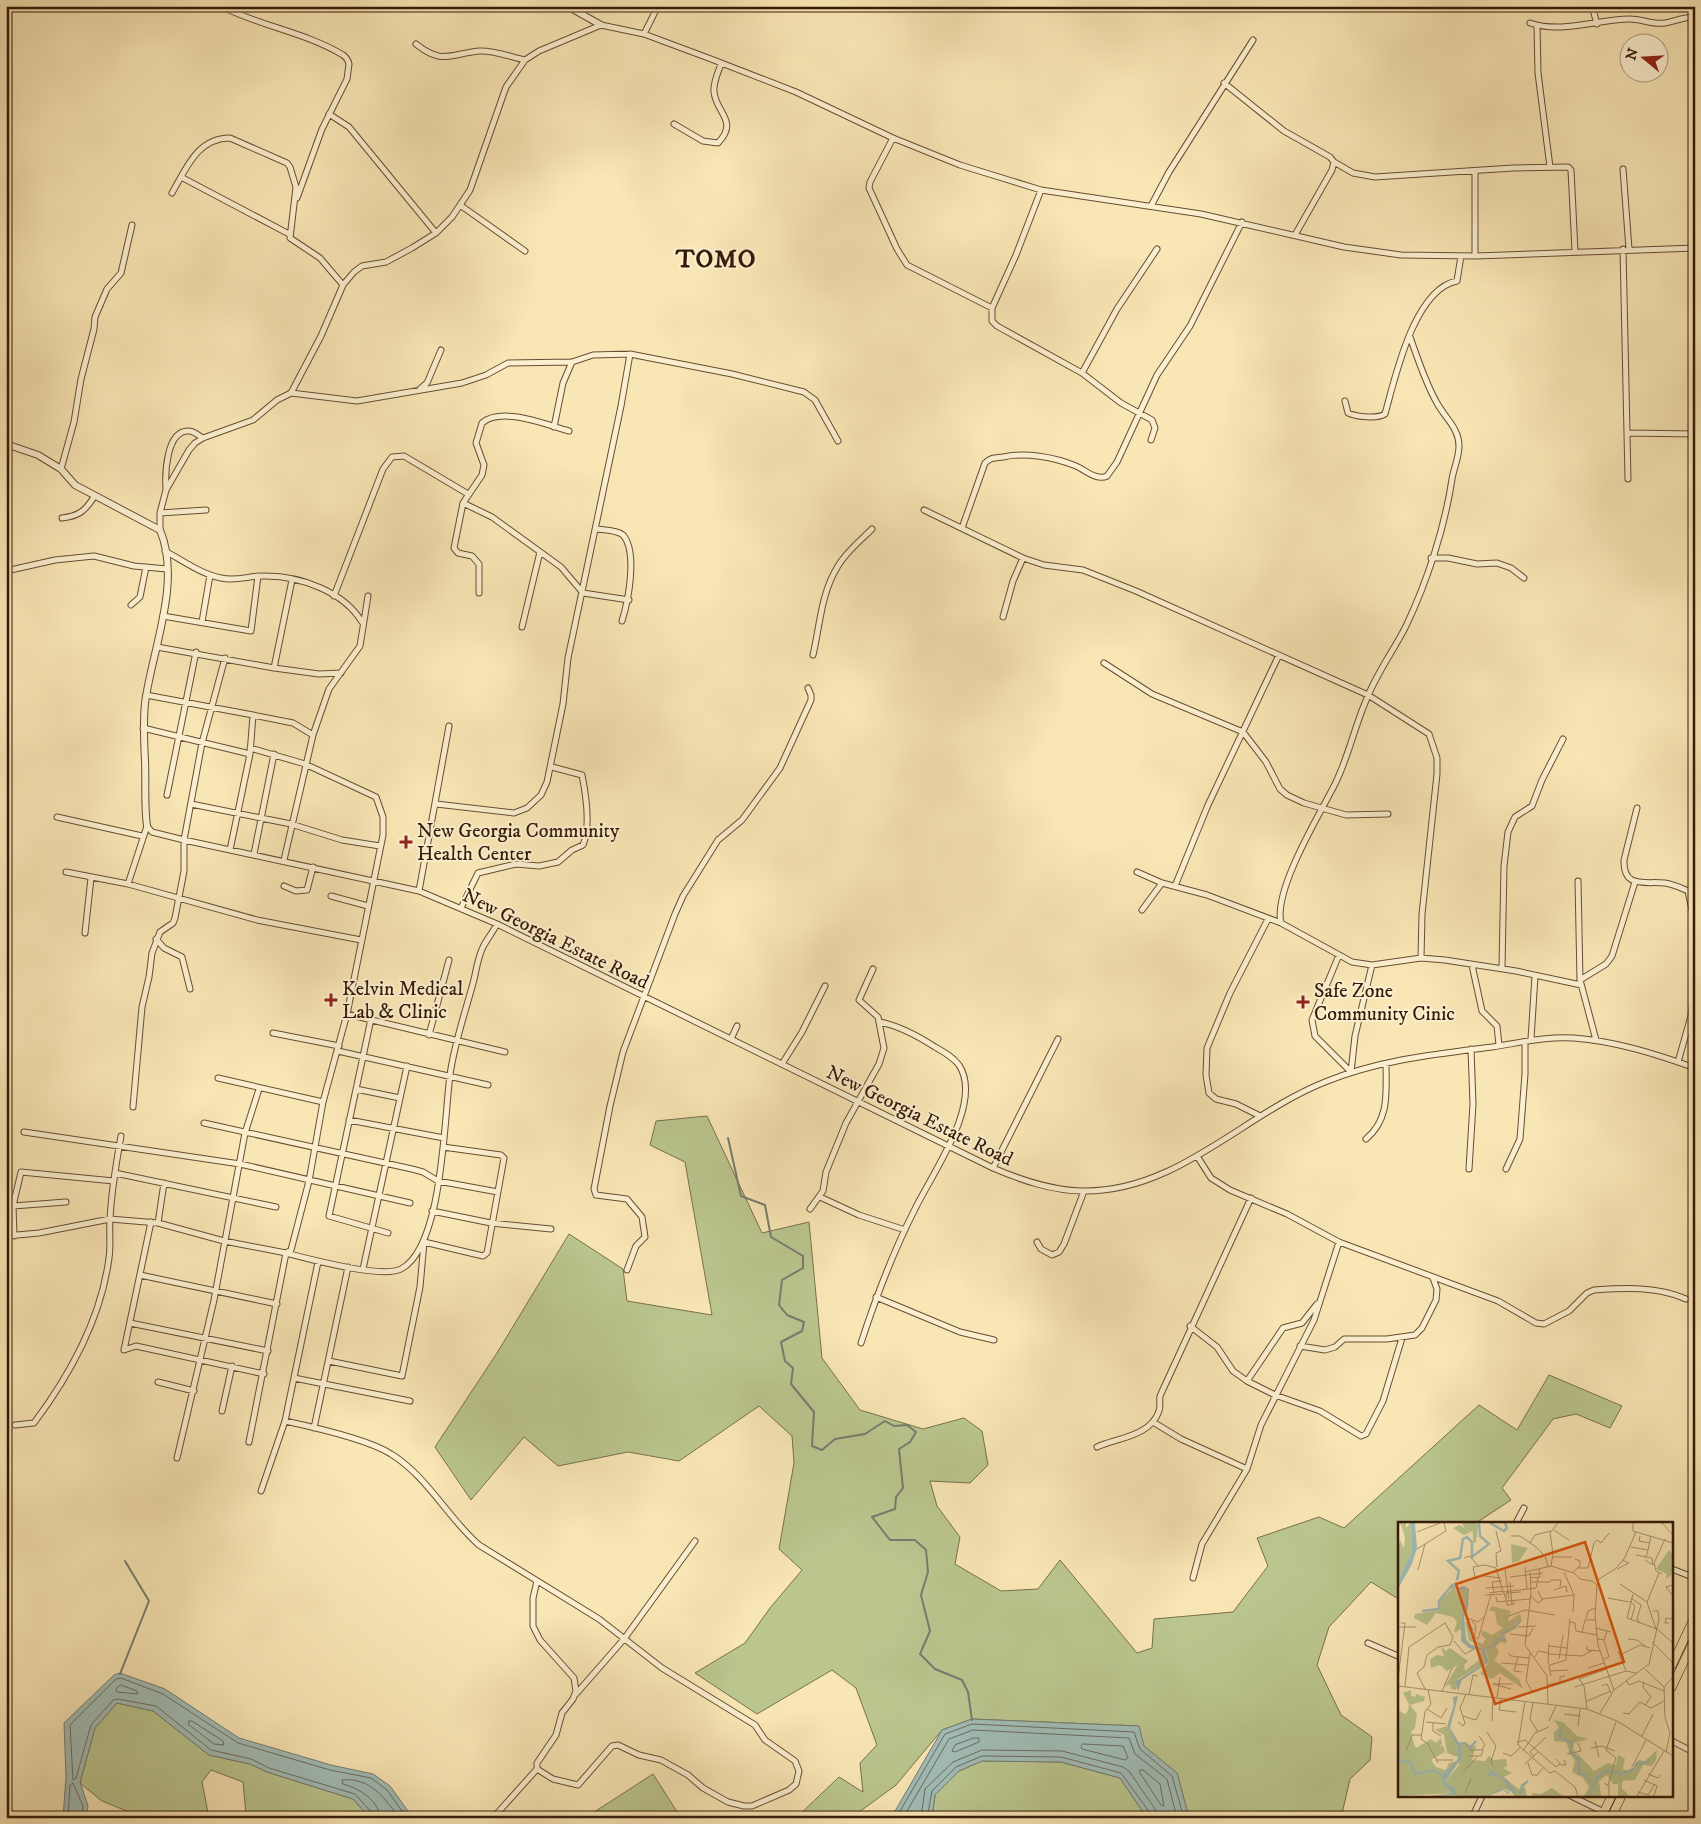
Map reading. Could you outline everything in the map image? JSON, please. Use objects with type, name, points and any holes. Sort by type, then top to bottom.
[{"type":"main road","points":[[1674,1661],[1695,1616]]},
{"type":"main road","points":[[1674,1683],[1695,1638]]},
{"type":"main road","points":[[1602,1816],[1612,1796]]},
{"type":"main road","points":[[1611,1818],[1622,1796]]},
{"type":"street","points":[[221,6],[236,15],[307,39],[347,58],[349,64],[347,79],[329,114],[296,201],[289,234]]},
{"type":"street","points":[[567,6],[601,25],[644,34],[796,92],[893,138],[975,170],[1041,190],[1242,222],[1378,253],[1475,256],[1623,249],[1695,248]]},
{"type":"street","points":[[644,34],[658,6]]},
{"type":"street","points":[[1592,6],[1597,24]]},
{"type":"street","points":[[1530,23],[1537,26],[1597,24],[1630,19],[1665,23],[1675,19],[1695,17]]},
{"type":"street","points":[[291,393],[321,336],[343,285],[362,266],[395,258],[436,233],[460,205],[478,169],[506,87],[525,60],[540,51],[601,25]]},
{"type":"street","points":[[1537,26],[1538,74],[1550,167]]},
{"type":"street","points":[[1151,206],[1168,172],[1253,40]]},
{"type":"street","points":[[416,44],[442,58],[480,51],[525,60]]},
{"type":"street","points":[[674,124],[703,141],[718,143],[724,137],[727,129],[725,115],[715,99],[714,90],[721,64]]},
{"type":"street","points":[[1224,83],[1284,131],[1334,162],[1363,176],[1475,172],[1564,166],[1571,170],[1575,251]]},
{"type":"street","points":[[329,114],[349,127],[436,233]]},
{"type":"street","points":[[172,193],[195,152],[214,140],[230,138],[287,163],[294,176],[296,201]]},
{"type":"street","points":[[893,138],[870,182],[869,188],[897,249],[907,265],[992,308]]},
{"type":"street","points":[[1296,235],[1332,170],[1334,162]]},
{"type":"street","points":[[1622,169],[1629,249]]},
{"type":"street","points":[[1475,172],[1475,256]]},
{"type":"street","points":[[181,177],[289,234],[290,238],[320,258],[343,285]]},
{"type":"street","points":[[1041,190],[1016,255],[992,308],[992,321],[997,326],[1082,374],[1121,403],[1155,423],[1151,440]]},
{"type":"street","points":[[460,205],[525,251]]},
{"type":"street","points":[[962,528],[985,462],[990,458],[1011,455],[1047,457],[1103,478],[1108,476],[1117,462],[1157,375],[1190,326],[1242,222]]},
{"type":"street","points":[[62,469],[74,422],[95,317],[107,288],[121,273],[132,225]]},
{"type":"street","points":[[1082,374],[1117,309],[1157,249]]},
{"type":"street","points":[[1623,249],[1629,433],[1628,479]]},
{"type":"street","points":[[1345,401],[1348,413],[1354,415],[1381,417],[1385,414],[1392,383],[1410,337],[1424,308],[1445,284],[1457,281],[1461,256]]},
{"type":"street","points":[[1281,923],[1280,910],[1288,884],[1321,808],[1335,785],[1368,695],[1406,626],[1422,588],[1442,529],[1459,445],[1456,430],[1437,404],[1424,377],[1410,337]]},
{"type":"street","points":[[420,389],[428,383],[441,350]]},
{"type":"street","points":[[436,804],[514,813],[527,808],[541,795],[552,767],[563,704],[565,678],[630,354]]},
{"type":"street","points":[[166,490],[195,443],[253,420],[277,400],[291,393],[357,401],[462,383],[486,375],[508,363],[572,362],[593,355],[630,354],[732,374],[804,392],[815,400],[838,442]]},
{"type":"street","points":[[554,427],[563,383],[572,362]]},
{"type":"street","points":[[479,593],[479,564],[472,556],[458,553],[454,548],[463,503],[482,475],[484,465],[476,443],[482,423],[486,420],[503,416],[569,431]]},
{"type":"street","points":[[128,884],[142,836],[148,826],[145,810],[143,728],[146,695],[162,616],[167,569],[164,540],[160,530],[160,513],[166,490],[167,457],[173,443],[181,433],[190,431],[204,438]]},
{"type":"street","points":[[1629,433],[1695,434]]},
{"type":"street","points":[[6,444],[38,454],[62,469],[75,485],[94,497],[160,530]]},
{"type":"street","points":[[334,596],[383,469],[392,456],[404,456],[468,494]]},
{"type":"street","points":[[62,518],[76,516],[85,510],[94,497]]},
{"type":"street","points":[[463,503],[492,516],[561,567],[582,593],[628,600]]},
{"type":"street","points":[[160,513],[206,510]]},
{"type":"street","points":[[924,510],[1023,558],[1044,565],[1083,570],[1136,591],[1368,695],[1429,734],[1437,758],[1422,914],[1421,958]]},
{"type":"street","points":[[812,655],[819,630],[819,617],[838,565],[872,528]]},
{"type":"street","points":[[596,529],[618,532],[626,542],[630,562],[631,591],[622,621]]},
{"type":"street","points":[[165,552],[210,575],[230,580],[258,576],[320,586],[350,607],[363,623]]},
{"type":"street","points":[[522,627],[540,552]]},
{"type":"street","points":[[6,571],[55,560],[94,556],[146,567],[167,569]]},
{"type":"street","points":[[1003,616],[1023,558]]},
{"type":"street","points":[[1431,558],[1448,558],[1477,564],[1497,563],[1511,568],[1524,578]]},
{"type":"street","points":[[131,604],[140,597],[146,567]]},
{"type":"street","points":[[202,622],[210,575]]},
{"type":"street","points":[[162,616],[251,631],[258,576]]},
{"type":"street","points":[[274,668],[292,580]]},
{"type":"street","points":[[284,860],[313,736],[329,689],[360,646],[368,596]]},
{"type":"street","points":[[157,646],[274,668],[320,674],[342,672]]},
{"type":"street","points":[[167,795],[196,652]]},
{"type":"street","points":[[1175,886],[1208,805],[1279,655]]},
{"type":"street","points":[[133,1107],[142,1007],[156,939],[165,927],[173,923],[184,871],[184,840],[190,804],[202,743],[225,658]]},
{"type":"street","points":[[1104,663],[1152,694],[1243,732],[1266,762],[1283,792],[1321,808],[1346,815],[1388,814]]},
{"type":"street","points":[[627,1270],[636,1246],[645,1237],[642,1217],[627,1198],[596,1195],[594,1189],[610,1106],[623,1052],[683,896],[718,840],[742,820],[780,768],[811,700],[808,688]]},
{"type":"street","points":[[146,695],[293,724],[313,736]]},
{"type":"street","points":[[230,850],[250,751],[253,715]]},
{"type":"street","points":[[419,891],[449,726]]},
{"type":"street","points":[[143,728],[202,743],[274,754],[305,764],[376,797],[383,817],[380,846],[347,1014],[322,1102],[309,1181],[294,1244],[286,1253],[264,1374],[249,1442]]},
{"type":"street","points":[[1502,968],[1504,866],[1508,832],[1515,817],[1532,806],[1542,780],[1563,739]]},
{"type":"street","points":[[254,854],[274,754]]},
{"type":"street","points":[[462,908],[478,873],[516,864],[539,866],[558,862],[572,850],[583,845],[586,828],[585,790],[582,775],[552,767]]},
{"type":"street","points":[[190,804],[238,812],[291,824],[342,840],[380,846]]},
{"type":"street","points":[[1637,808],[1624,860],[1628,877],[1635,882],[1666,883],[1688,891],[1695,924]]},
{"type":"street","points":[[57,817],[142,836]]},
{"type":"street","name":"New Georgia Estate Road","points":[[148,826],[152,832],[184,840],[373,879],[419,891],[462,908],[992,1168],[1037,1184],[1084,1191],[1138,1183],[1197,1156],[1260,1116],[1318,1085],[1351,1072],[1471,1049],[1525,1042],[1531,1039],[1573,1038],[1596,1040],[1695,1068]]},
{"type":"street","points":[[284,886],[296,891],[307,890],[313,867]]},
{"type":"street","points":[[66,872],[128,884],[257,920],[361,940]]},
{"type":"street","points":[[1137,872],[1162,883],[1207,895],[1281,923],[1352,962],[1372,964],[1421,958],[1446,960],[1580,982],[1606,964],[1612,956],[1635,882]]},
{"type":"street","points":[[85,933],[91,878]]},
{"type":"street","points":[[1578,881],[1580,982],[1596,1040]]},
{"type":"street","points":[[1142,910],[1162,883]]},
{"type":"street","points":[[331,896],[368,906]]},
{"type":"street","points":[[1260,1116],[1236,1104],[1216,1099],[1209,1093],[1206,1075],[1207,1048],[1230,993],[1268,919]]},
{"type":"street","points":[[329,1361],[402,1376],[420,1287],[424,1242],[444,1147],[450,1075],[457,1042],[483,948],[497,924]]},
{"type":"street","points":[[156,939],[164,948],[182,957],[190,989]]},
{"type":"street","points":[[1339,955],[1312,1020],[1312,1029],[1315,1036],[1351,1072]]},
{"type":"street","points":[[429,1035],[449,960]]},
{"type":"street","points":[[1351,1072],[1355,1036],[1372,964]]},
{"type":"street","points":[[1472,965],[1482,1011],[1497,1026],[1499,1046]]},
{"type":"street","points":[[810,1209],[820,1197],[831,1158],[882,1056],[884,1048],[880,1022],[874,1013],[859,1000],[873,969]]},
{"type":"street","points":[[1531,1039],[1535,976]]},
{"type":"street","points":[[1678,1062],[1691,1016],[1695,984]]},
{"type":"street","points":[[782,1064],[802,1032],[825,986]]},
{"type":"street","points":[[347,1014],[457,1042],[505,1052]]},
{"type":"street","points":[[371,1019],[341,1154],[330,1218],[388,1233]]},
{"type":"street","points":[[861,1343],[876,1297],[905,1230],[958,1129],[964,1100],[960,1066],[951,1056],[900,1028],[880,1022]]},
{"type":"street","points":[[731,1039],[736,1026]]},
{"type":"street","points":[[273,1034],[338,1049],[363,1057],[488,1085]]},
{"type":"street","points":[[992,1168],[1028,1101],[1058,1038]]},
{"type":"street","points":[[1506,1169],[1520,1139],[1525,1074],[1525,1042]]},
{"type":"street","points":[[1469,1170],[1473,1104],[1471,1049]]},
{"type":"street","points":[[1366,1139],[1377,1130],[1386,1109],[1386,1064]]},
{"type":"street","points":[[363,1269],[407,1066]]},
{"type":"street","points":[[218,1078],[322,1102]]},
{"type":"street","points":[[177,1458],[201,1360],[245,1133],[259,1089]]},
{"type":"street","points":[[356,1089],[400,1098]]},
{"type":"street","points":[[349,1120],[444,1138]]},
{"type":"street","points":[[204,1123],[423,1172],[438,1180],[498,1192]]},
{"type":"street","points":[[24,1132],[240,1164],[309,1181],[410,1202]]},
{"type":"street","points":[[15,1424],[34,1424],[56,1393],[86,1339],[99,1300],[109,1258],[110,1219],[121,1136]]},
{"type":"street","points":[[424,1242],[487,1254],[504,1158],[501,1155],[444,1147]]},
{"type":"street","points":[[1197,1156],[1211,1178],[1230,1190],[1251,1198],[1339,1242],[1498,1301],[1536,1323],[1544,1324],[1569,1311],[1587,1293],[1594,1290],[1648,1289],[1672,1292],[1686,1299]]},
{"type":"street","points":[[14,1236],[14,1206],[22,1172],[114,1181]]},
{"type":"street","points":[[115,1173],[276,1207]]},
{"type":"street","points":[[158,1223],[164,1183]]},
{"type":"street","points":[[1038,1242],[1046,1253],[1052,1255],[1059,1252],[1064,1244],[1084,1191]]},
{"type":"street","points":[[820,1197],[859,1215],[905,1230]]},
{"type":"street","points":[[1097,1447],[1130,1437],[1153,1422],[1159,1413],[1160,1396],[1190,1326],[1251,1198]]},
{"type":"street","points":[[14,1206],[66,1202]]},
{"type":"street","points":[[432,1211],[491,1223],[551,1229]]},
{"type":"street","points":[[6,1236],[110,1219],[151,1222],[318,1262],[388,1272],[400,1270],[414,1259],[424,1242]]},
{"type":"street","points":[[151,1222],[124,1350],[136,1346],[264,1374]]},
{"type":"street","points":[[1193,1578],[1202,1544],[1247,1469],[1255,1441],[1274,1395],[1314,1320],[1339,1242]]},
{"type":"street","points":[[261,1492],[285,1421],[318,1262]]},
{"type":"street","points":[[314,1428],[348,1267]]},
{"type":"street","points":[[140,1275],[277,1304]]},
{"type":"street","points":[[1300,1346],[1325,1350],[1334,1347],[1344,1339],[1402,1338],[1416,1335],[1433,1308],[1438,1294],[1432,1278]]},
{"type":"street","points":[[876,1297],[960,1332],[994,1340]]},
{"type":"street","points":[[1247,1381],[1283,1328],[1302,1323],[1320,1300]]},
{"type":"street","points":[[130,1323],[268,1351]]},
{"type":"street","points":[[1190,1326],[1217,1347],[1233,1371],[1247,1381],[1274,1395],[1320,1411],[1363,1436],[1382,1401],[1402,1338]]},
{"type":"street","points":[[222,1411],[232,1366]]},
{"type":"street","points":[[294,1378],[410,1401]]},
{"type":"street","points":[[158,1382],[194,1391]]},
{"type":"street","points":[[285,1421],[314,1428],[380,1449],[392,1455],[422,1482],[462,1530],[479,1545],[599,1619],[662,1668],[755,1725],[765,1740],[782,1750],[798,1765],[800,1771],[796,1784],[781,1795],[752,1806],[737,1804],[703,1788],[688,1774],[661,1760],[615,1745],[578,1785],[553,1779],[537,1769]]},
{"type":"street","points":[[1153,1422],[1181,1439],[1247,1469]]},
{"type":"street","points":[[1517,1522],[1524,1508]]},
{"type":"street","points":[[493,1818],[537,1769],[537,1763],[556,1735],[562,1713],[575,1695],[624,1639],[695,1541]]},
{"type":"street","points":[[1674,1570],[1695,1578]]},
{"type":"street","points":[[537,1581],[533,1598],[533,1626],[540,1640],[574,1678],[575,1695]]},
{"type":"street","points":[[1368,1643],[1398,1656]]},
{"type":"street","points":[[1674,1741],[1695,1753]]},
{"type":"street","points":[[1472,1818],[1482,1796]]},
{"type":"street","points":[[1571,1796],[1602,1816]]},
{"type":"green space","points":[[707,1116],[762,1233],[809,1222],[822,1358],[860,1410],[923,1429],[964,1418],[982,1431],[988,1465],[970,1483],[930,1481],[937,1506],[960,1537],[955,1564],[1001,1591],[1038,1589],[1060,1560],[1137,1653],[1152,1648],[1154,1619],[1233,1612],[1268,1566],[1257,1538],[1319,1517],[1344,1528],[1479,1405],[1517,1430],[1549,1375],[1622,1406],[1610,1428],[1576,1414],[1553,1419],[1502,1488],[1511,1500],[1478,1522],[1398,1522],[1398,1599],[1371,1582],[1329,1627],[1317,1665],[1341,1715],[1372,1737],[1370,1760],[1350,1779],[1341,1818],[1189,1818],[1177,1773],[1143,1746],[1139,1726],[972,1719],[942,1730],[896,1785],[851,1818],[796,1818],[839,1777],[863,1792],[860,1763],[877,1745],[856,1688],[832,1670],[757,1714],[695,1673],[745,1643],[770,1608],[802,1570],[779,1549],[794,1463],[792,1436],[759,1406],[679,1461],[628,1452],[558,1466],[524,1437],[471,1500],[435,1447],[497,1353],[569,1234],[623,1269],[627,1301],[712,1315],[685,1162],[650,1145],[656,1121]]},
{"type":"green space","points":[[117,1703],[153,1711],[209,1755],[250,1764],[267,1772],[353,1799],[370,1818],[244,1818],[246,1814],[243,1782],[211,1770],[202,1782],[209,1818],[137,1818],[134,1814],[102,1801],[80,1783],[95,1728]]},
{"type":"green space","points":[[982,1761],[1061,1762],[1120,1778],[1147,1818],[932,1818],[935,1795],[959,1771]]},
{"type":"green space","points":[[653,1774],[681,1818],[585,1818]]},
{"type":"water","points":[[120,1673],[165,1689],[239,1738],[331,1765],[373,1774],[390,1786],[413,1818],[370,1818],[353,1799],[267,1772],[250,1764],[209,1755],[153,1711],[117,1703],[95,1728],[80,1782],[88,1806],[86,1818],[63,1818],[66,1777],[64,1723],[114,1675]]},
{"type":"water","points":[[972,1719],[1139,1726],[1144,1746],[1177,1773],[1189,1818],[1147,1818],[1120,1778],[1061,1762],[982,1761],[959,1771],[935,1795],[932,1818],[891,1818],[942,1730]]},
{"type":"waterway","points":[[728,1138],[741,1196],[765,1205],[771,1237],[803,1256],[803,1268],[782,1280],[779,1305],[787,1315],[804,1322],[802,1331],[781,1342],[785,1361],[793,1368],[791,1384],[814,1412],[812,1446],[822,1450],[835,1439],[865,1434],[885,1421],[894,1426],[907,1425],[916,1432],[910,1442],[899,1449],[903,1488],[896,1497],[895,1509],[872,1517],[890,1540],[915,1540],[926,1550],[928,1572],[921,1595],[930,1631],[920,1654],[935,1669],[962,1680],[968,1692],[972,1720]]},
{"type":"waterway","points":[[120,1674],[149,1601],[125,1561]]},
{"type":"place","name":"New Georgia Community Health Center","points":[[406,842]]},
{"type":"place","name":"Kelvin Medical Lab & Clinic","points":[[331,1000]]},
{"type":"place","name":"Safe Zone Community Cinic","points":[[1303,1002]]},
{"type":"district","name":"TOMO","points":[[716,258]]}]
